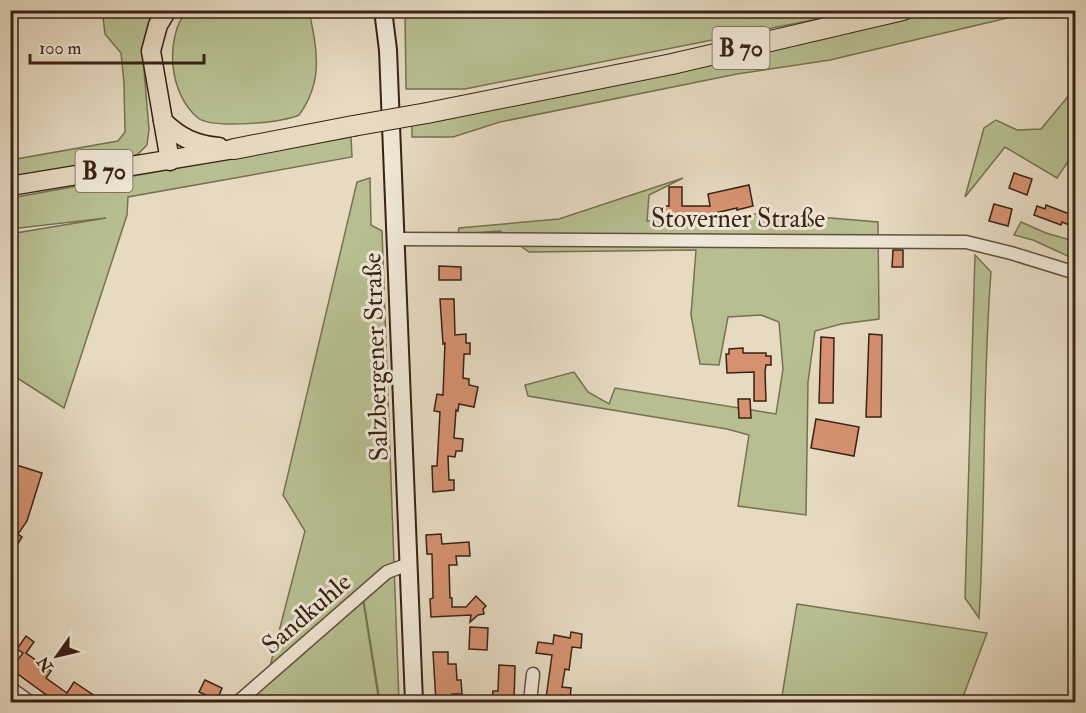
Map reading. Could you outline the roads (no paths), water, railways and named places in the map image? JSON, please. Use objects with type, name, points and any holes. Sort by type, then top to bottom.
[{"type":"highway","name":"B 70","points":[[234,149],[672,64],[903,10]]},
{"type":"main road","points":[[167,10],[158,25],[151,51],[171,160]]},
{"type":"main road","name":"Salzbergener Straße","points":[[383,10],[388,50],[414,702]]},
{"type":"main road","name":"B 70","points":[[164,121],[175,133],[184,138],[207,146],[234,149]]},
{"type":"main road","name":"B 70","points":[[10,186],[234,149]]},
{"type":"street","name":"Stoverner Straße","points":[[396,239],[966,242],[1076,273]]},
{"type":"street","name":"Sandkuhle","points":[[238,702],[387,572],[409,564]]},
{"type":"street","points":[[530,702],[533,674]]},
{"type":"street","points":[[10,688],[30,702]]}]
